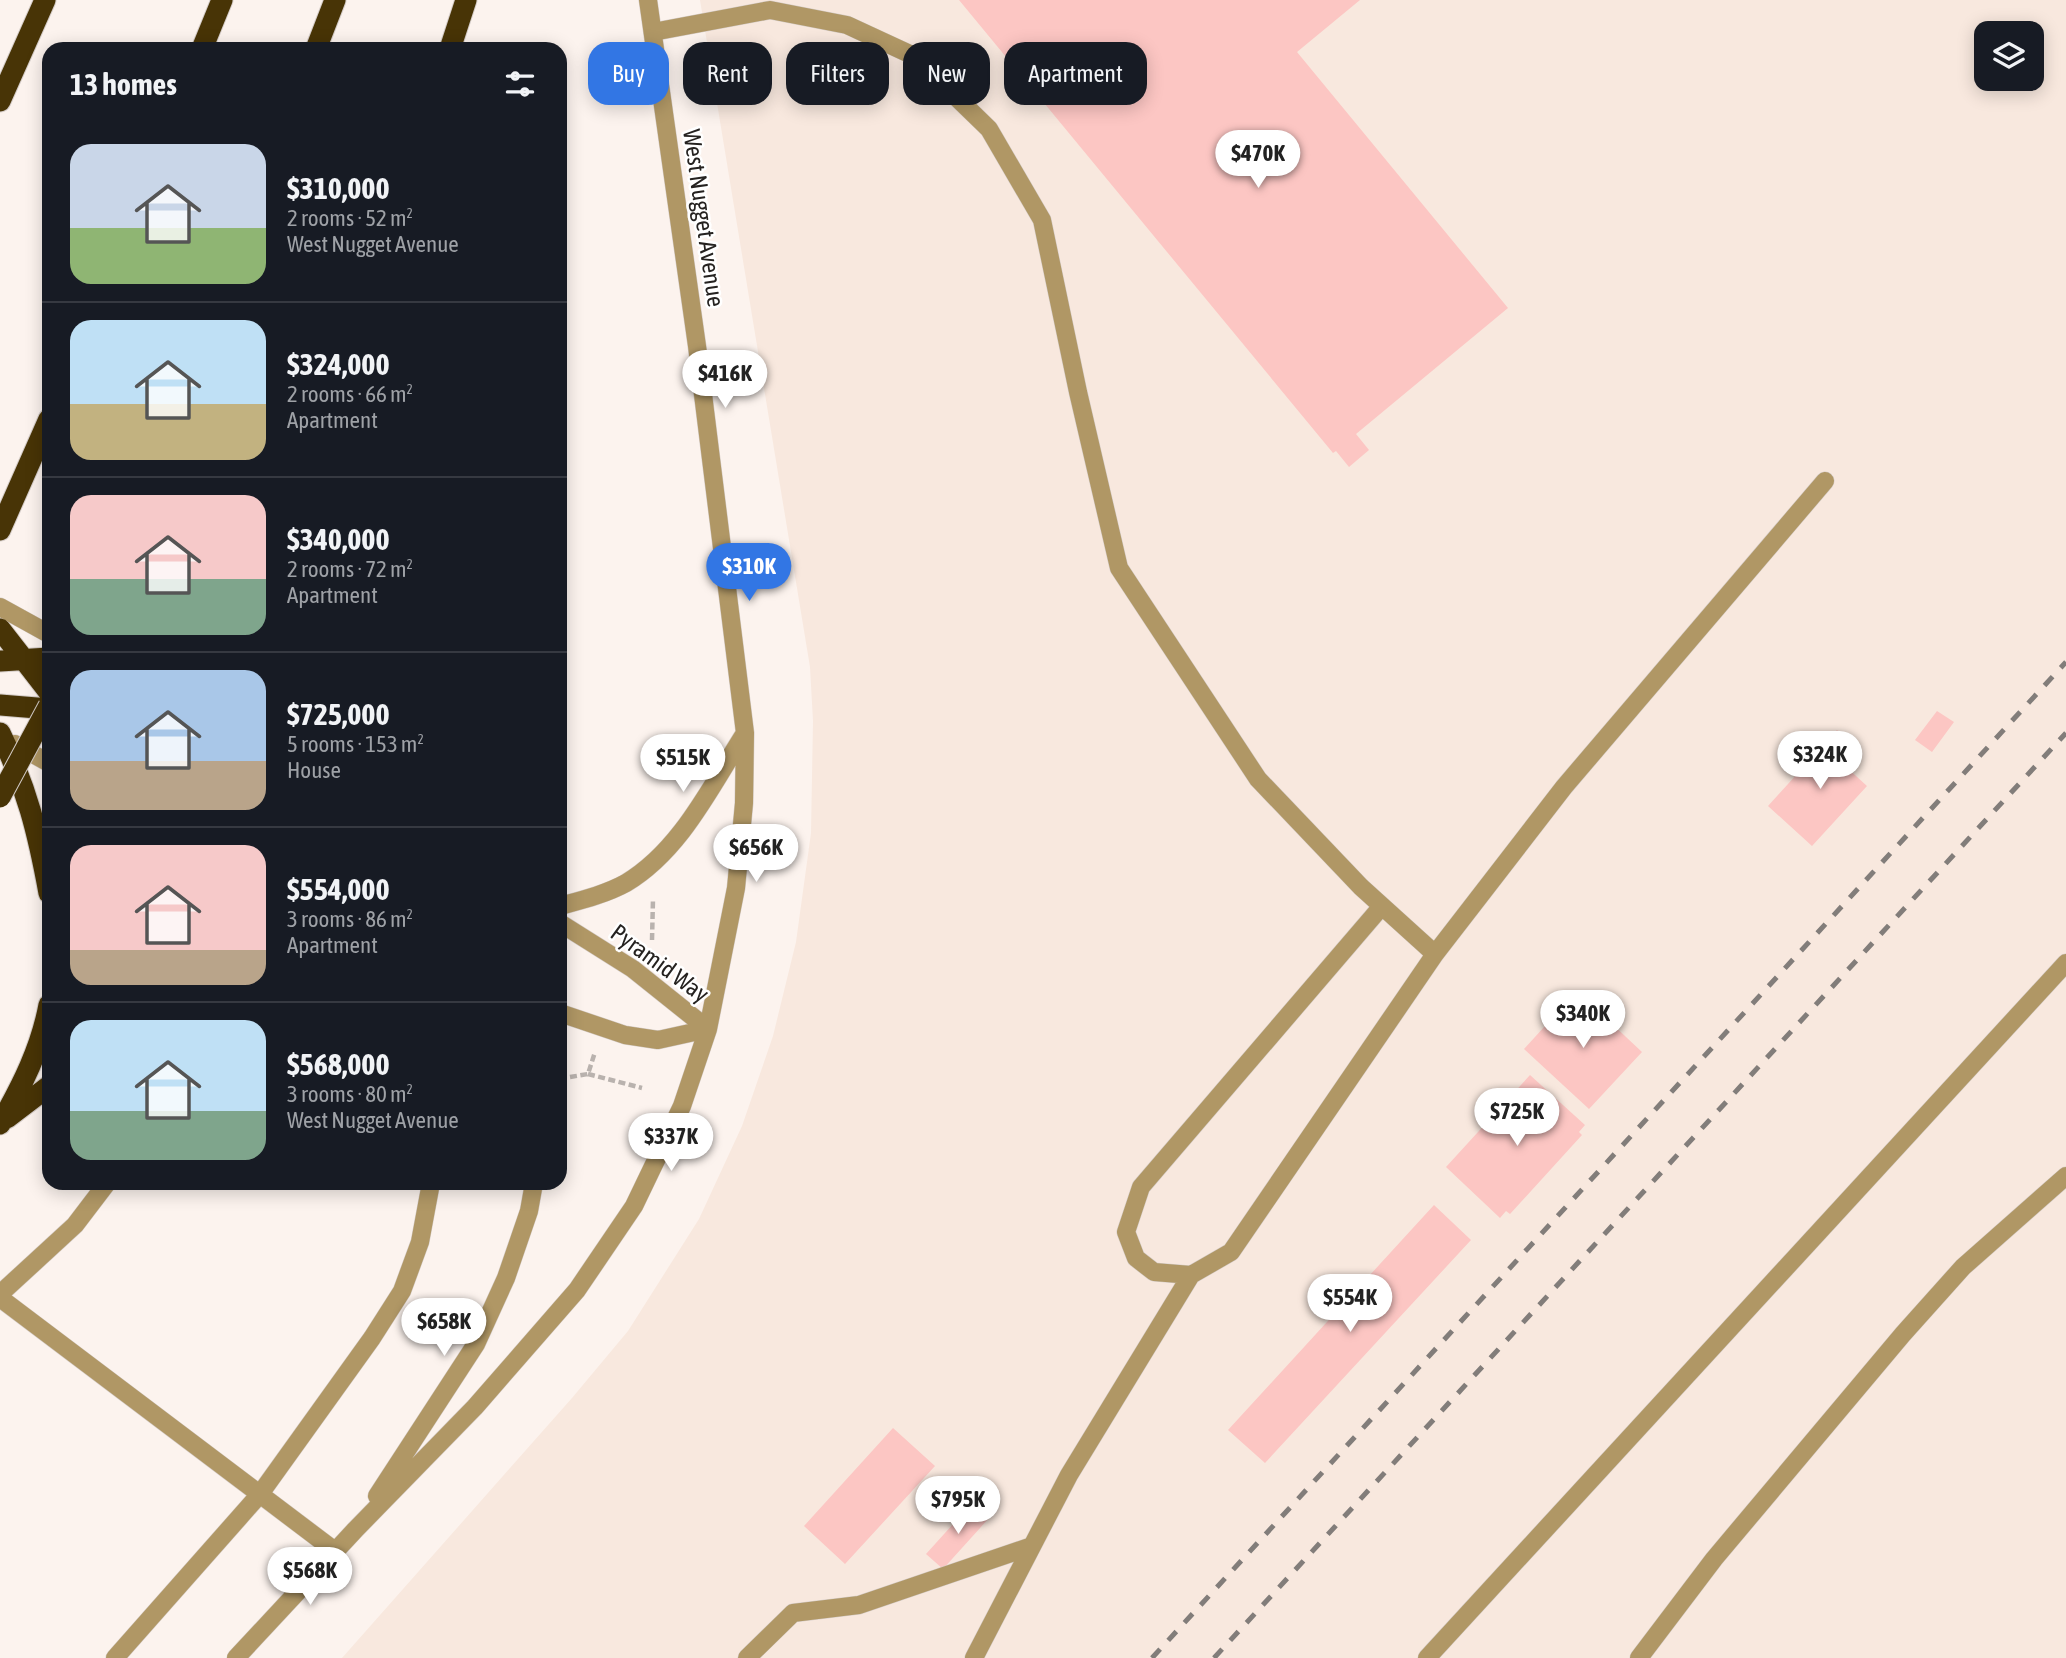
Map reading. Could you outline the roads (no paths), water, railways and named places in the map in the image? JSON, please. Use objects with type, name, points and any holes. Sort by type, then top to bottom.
[{"type":"highway","points":[[0,101],[45,0]]},
{"type":"highway","points":[[205,42],[222,0]]},
{"type":"highway","points":[[319,42],[335,0]]},
{"type":"highway","points":[[452,42],[466,0]]},
{"type":"highway","points":[[0,530],[42,436]]},
{"type":"highway","points":[[0,629],[42,683]]},
{"type":"highway","points":[[0,661],[42,659]]},
{"type":"highway","points":[[0,705],[42,707]]},
{"type":"highway","points":[[0,797],[42,720]]},
{"type":"highway","points":[[1,735],[26,792],[42,854]]},
{"type":"highway","points":[[0,1124],[26,1077],[42,1034]]},
{"type":"highway","points":[[0,1124],[42,1091]]},
{"type":"street","name":"West Nugget Avenue","points":[[236,1658],[475,1407],[577,1290],[634,1206],[682,1106],[708,1029],[736,888],[744,803],[745,733],[697,346],[648,0]]},
{"type":"street","points":[[653,32],[770,10],[847,25],[914,56],[989,129],[1042,220],[1119,568],[1258,779],[1382,906],[1435,954]]},
{"type":"street","points":[[974,1658],[1069,1475],[1191,1275],[1231,1252],[1435,954],[1564,787],[1825,481]]},
{"type":"street","points":[[0,607],[42,630]]},
{"type":"street","points":[[567,904],[622,884],[656,859],[680,835],[745,733]]},
{"type":"street","points":[[1,735],[42,759]]},
{"type":"street","points":[[1191,1275],[1154,1272],[1136,1258],[1126,1232],[1141,1187],[1382,906]]},
{"type":"street","name":"Pyramid Way","points":[[567,927],[633,969],[708,1029]]},
{"type":"street","points":[[1427,1658],[2066,963]]},
{"type":"street","name":"Pyramid Way","points":[[567,1015],[625,1035],[658,1040],[708,1029]]},
{"type":"street","points":[[1639,1658],[1714,1559],[1903,1334],[1963,1267],[2066,1176]]},
{"type":"street","points":[[102,1190],[75,1225],[0,1296],[335,1551]]},
{"type":"street","points":[[115,1658],[260,1494],[357,1360],[402,1291],[420,1241],[430,1190]]},
{"type":"street","points":[[355,1530],[476,1344],[506,1279],[529,1211],[533,1190]]},
{"type":"street","points":[[747,1658],[793,1613],[859,1605],[1032,1546]]},
{"type":"railway","points":[[1152,1658],[2066,662]]},
{"type":"railway","points":[[1214,1658],[2066,733]]}]
